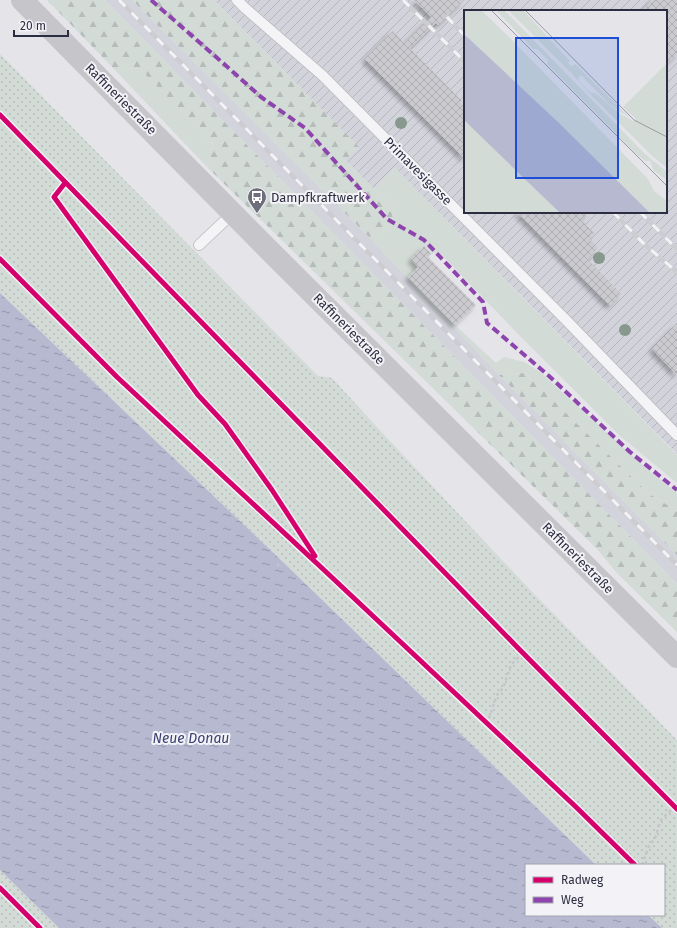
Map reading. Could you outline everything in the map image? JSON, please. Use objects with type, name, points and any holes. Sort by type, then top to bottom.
[{"type":"main road","name":"Raffineriestraße","points":[[22,0],[267,248],[677,657]]},
{"type":"lane","name":"Primavesigasse","points":[[237,0],[322,75],[566,320],[677,435]]},
{"type":"lane","points":[[199,245],[233,213]]},
{"type":"path","points":[[276,566],[282,562]]},
{"type":"path","points":[[518,648],[528,658]]},
{"type":"path","points":[[487,724],[497,695],[503,688],[511,666],[522,653]]},
{"type":"path","points":[[482,719],[493,729]]},
{"type":"path","points":[[642,864],[649,846],[655,838],[661,820],[676,808],[669,801]]},
{"type":"shaded area","points":[[105,0],[132,0],[369,237],[499,375],[677,555],[677,584]]},
{"type":"shaded area","points":[[214,0],[677,0],[677,454],[395,168],[374,189],[345,160],[359,147]]},
{"type":"green space","points":[[47,0],[105,0],[677,584],[677,632],[616,572],[598,550],[207,167],[213,143],[139,68],[115,70]]},
{"type":"green space","points":[[132,0],[214,0],[359,147],[345,160],[374,189],[392,202],[393,228],[369,237]]},
{"type":"green space","points":[[0,54],[318,376],[332,378],[535,595],[677,740],[677,928],[662,928],[649,916],[665,916],[665,864],[595,864],[282,561],[0,293]]},
{"type":"green space","points":[[139,68],[213,143],[207,167],[115,70]]},
{"type":"green space","points":[[395,168],[677,455],[677,483],[619,435],[439,252],[431,254],[424,246],[411,259],[418,267],[408,277],[455,325],[496,363],[504,357],[524,362],[540,372],[648,470],[677,493],[677,511],[648,493],[525,373],[499,375],[369,237],[393,228],[392,202],[374,189]]},
{"type":"green space","points":[[525,373],[648,493],[677,511],[677,555],[499,375]]},
{"type":"green space","points":[[0,870],[59,928],[0,928]]},
{"type":"water","name":"Neue Donau","points":[[0,293],[282,561],[595,864],[525,864],[525,916],[649,916],[662,928],[59,928],[0,870]]},
{"type":"building","points":[[414,0],[464,0],[439,25],[436,23],[410,48],[462,101],[460,102],[464,107],[464,158],[365,59],[393,31],[405,43],[431,17]]},
{"type":"building","points":[[653,0],[677,0],[677,54],[667,64],[667,10],[643,10]]},
{"type":"building","points":[[518,213],[588,213],[581,220],[594,233],[589,238],[598,248],[587,259],[621,294],[610,306]]},
{"type":"building","points":[[424,246],[431,254],[428,257],[476,305],[455,325],[408,277],[418,267],[411,259]]},
{"type":"building","points":[[677,324],[677,375],[652,349]]},
{"type":"railway","points":[[119,0],[677,565]]},
{"type":"railway","points":[[403,0],[464,61]]},
{"type":"railway","points":[[447,17],[464,35]]},
{"type":"railway","points":[[614,213],[643,243],[677,272]]},
{"type":"railway","points":[[641,213],[677,249]]},
{"type":"marked path","points":[[151,0],[261,97],[305,128],[387,219],[424,240],[483,302],[487,323],[549,376],[630,452],[677,490]]},
{"type":"cycle path","points":[[0,115],[518,648],[677,809]]},
{"type":"cycle path","points":[[65,183],[54,197],[198,395],[225,424],[272,490],[315,556]]},
{"type":"cycle path","points":[[0,259],[117,377],[576,807],[634,864]]},
{"type":"cycle path","points":[[0,888],[40,928]]},
{"type":"place","name":"Dampfkraftwerk","points":[[257,214]]}]
